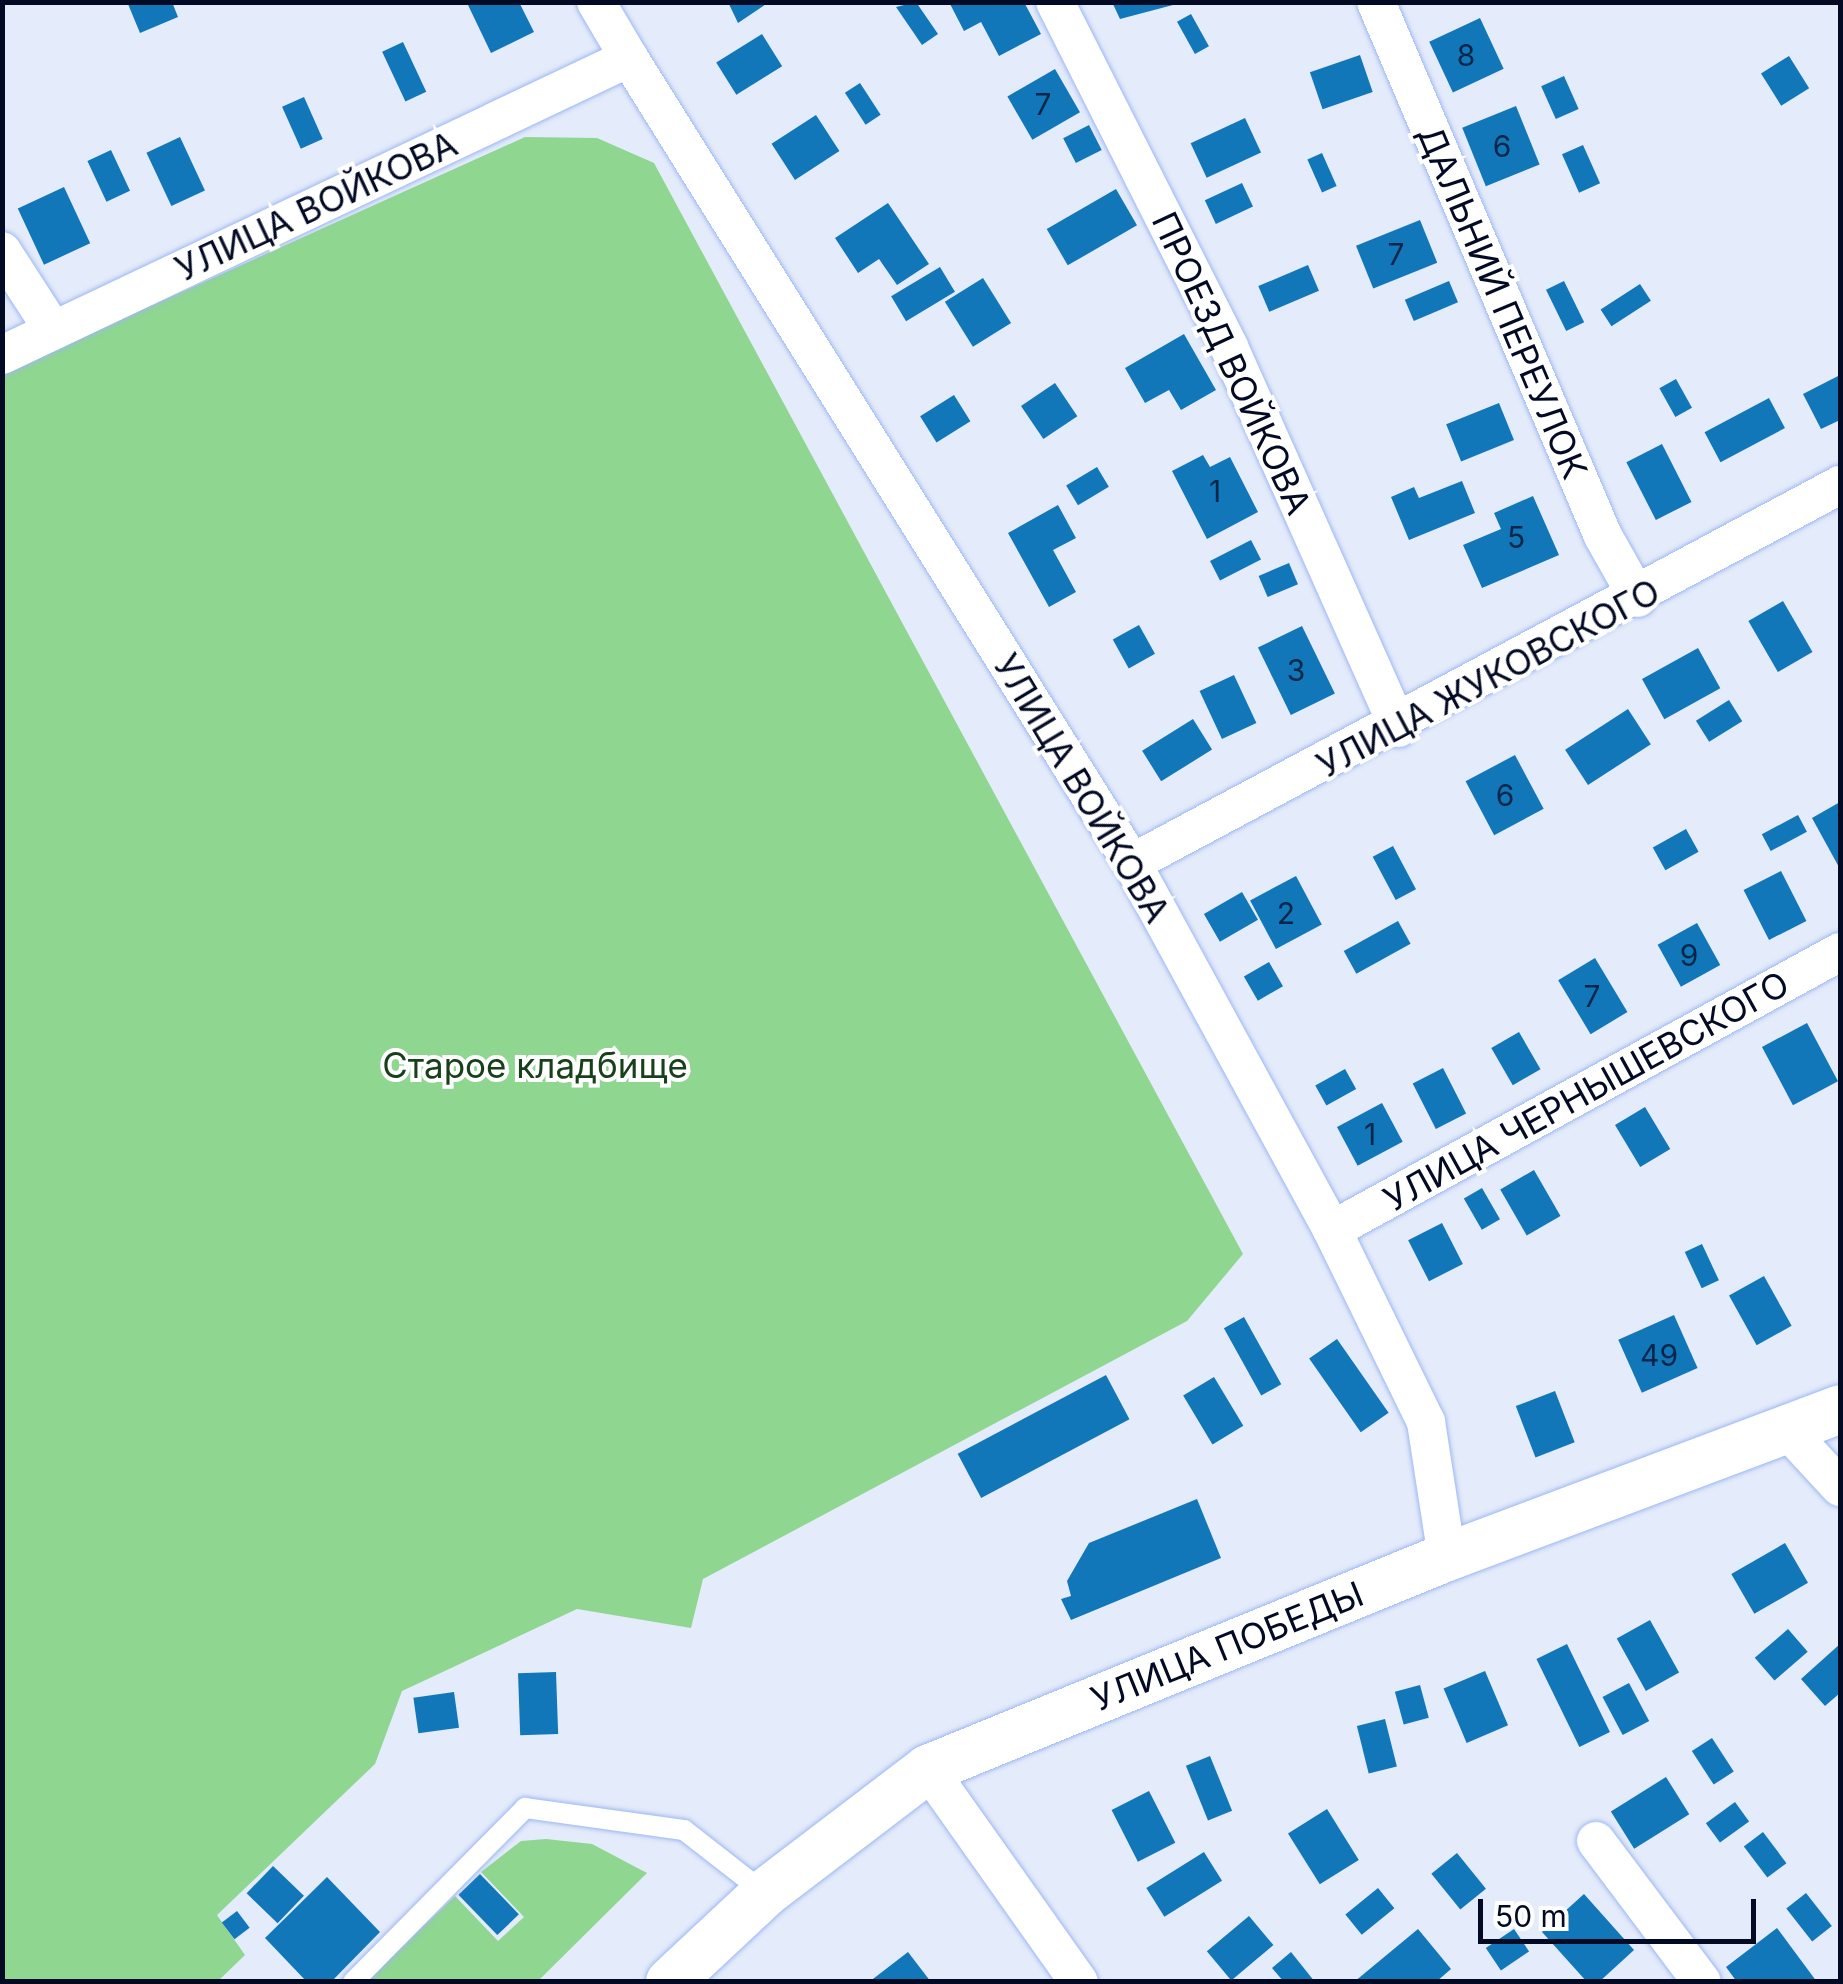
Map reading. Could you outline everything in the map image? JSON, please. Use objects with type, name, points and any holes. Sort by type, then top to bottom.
[{"type":"street","name":"УЛИЦА ВОЙКОВА","points":[[596,2],[1132,863],[1332,1230],[1426,1422],[1447,1557]]},
{"type":"street","name":"ПРОЕЗД ВОЙКОВА","points":[[1055,2],[1229,347],[1398,728]]},
{"type":"street","name":"ДАЛЬНИЙ ПЕРЕУЛОК","points":[[1376,2],[1603,536],[1638,598]]},
{"type":"street","name":"УЛИЦА ВОЙКОВА","points":[[2,355],[629,58]]},
{"type":"street","points":[[2,251],[53,330]]},
{"type":"street","name":"УЛИЦА ЖУКОВСКОГО","points":[[1132,863],[1398,728],[1840,485]]},
{"type":"street","name":"УЛИЦА ЧЕРНЫШЕВСКОГО","points":[[1332,1230],[1840,952]]},
{"type":"street","name":"УЛИЦА ПОБЕДЫ","points":[[670,1982],[765,1893],[928,1769],[1447,1557],[1792,1435],[1840,1410]]},
{"type":"street","points":[[1792,1435],[1840,1488]]},
{"type":"street","points":[[928,1769],[1079,1982]]},
{"type":"street","points":[[1596,1841],[1702,1982]]},
{"type":"lane","points":[[353,1982],[525,1808],[684,1830],[765,1893]]},
{"type":"green space","name":"Старое кладбище","points":[[525,137],[597,138],[654,163],[1243,1254],[1187,1321],[703,1579],[691,1628],[577,1609],[402,1691],[375,1764],[217,1915],[245,1955],[218,1981],[3,1981],[2,373]]},
{"type":"green space","points":[[546,1839],[592,1844],[647,1873],[538,1981],[365,1982],[455,1896],[498,1941],[524,1917],[481,1872],[521,1841]]},
{"type":"building","points":[[172,2],[178,17],[140,33],[128,4]]},
{"type":"building","points":[[519,2],[534,32],[491,53],[468,5]]},
{"type":"building","points":[[728,2],[769,2],[738,23]]},
{"type":"building","points":[[916,2],[938,34],[922,45],[896,7]]},
{"type":"building","points":[[949,2],[1024,2],[1041,34],[999,56],[981,22],[964,31]]},
{"type":"building","points":[[1112,2],[1172,2],[1173,5],[1120,19]]},
{"type":"building","points":[[1191,14],[1209,46],[1195,54],[1177,22]]},
{"type":"building","points":[[1480,18],[1504,69],[1453,92],[1429,42]]},
{"type":"building","points":[[762,34],[782,66],[736,95],[716,63]]},
{"type":"building","points":[[403,42],[426,92],[405,102],[382,52]]},
{"type":"building","points":[[1360,55],[1373,92],[1323,109],[1310,72]]},
{"type":"building","points":[[1789,56],[1809,88],[1781,106],[1761,73]]},
{"type":"building","points":[[1055,69],[1080,112],[1032,140],[1007,96]]},
{"type":"building","points":[[1564,76],[1579,109],[1556,119],[1541,86]]},
{"type":"building","points":[[860,83],[881,115],[866,125],[845,93]]},
{"type":"building","points":[[304,97],[323,139],[301,149],[282,107]]},
{"type":"building","points":[[1516,106],[1540,164],[1486,186],[1462,128]]},
{"type":"building","points":[[816,115],[839,151],[795,180],[772,144]]},
{"type":"building","points":[[1245,118],[1261,152],[1207,178],[1191,143]]},
{"type":"building","points":[[1089,125],[1102,150],[1076,163],[1063,138]]},
{"type":"building","points":[[180,137],[205,190],[171,206],[146,153]]},
{"type":"building","points":[[1583,145],[1600,183],[1579,193],[1562,154]]},
{"type":"building","points":[[111,150],[130,191],[106,202],[87,161]]},
{"type":"building","points":[[1322,153],[1337,186],[1322,192],[1307,160]]},
{"type":"building","points":[[1242,183],[1253,207],[1216,224],[1205,200]]},
{"type":"building","points":[[64,187],[90,243],[44,265],[18,209]]},
{"type":"building","points":[[1116,189],[1137,225],[1068,265],[1047,229]]},
{"type":"building","points":[[888,203],[929,264],[897,285],[879,259],[858,273],[835,238]]},
{"type":"building","points":[[1420,220],[1437,263],[1373,288],[1356,246]]},
{"type":"building","points":[[1308,265],[1319,291],[1269,312],[1258,286]]},
{"type":"building","points":[[940,267],[955,292],[906,321],[891,296]]},
{"type":"building","points":[[983,278],[1011,323],[973,347],[945,302]]},
{"type":"building","points":[[1449,281],[1458,302],[1414,321],[1405,300]]},
{"type":"building","points":[[1564,281],[1584,322],[1566,331],[1546,290]]},
{"type":"building","points":[[1640,284],[1651,301],[1611,326],[1601,310]]},
{"type":"building","points":[[1184,334],[1216,390],[1181,410],[1169,390],[1145,403],[1125,368]]},
{"type":"building","points":[[1840,375],[1840,420],[1821,429],[1803,394]]},
{"type":"building","points":[[1676,379],[1692,408],[1675,417],[1659,388]]},
{"type":"building","points":[[1055,383],[1077,416],[1043,439],[1021,406]]},
{"type":"building","points":[[954,395],[970,421],[937,442],[920,416]]},
{"type":"building","points":[[1769,398],[1785,428],[1721,462],[1705,432]]},
{"type":"building","points":[[1499,403],[1514,440],[1461,461],[1446,424]]},
{"type":"building","points":[[1662,444],[1692,502],[1656,520],[1626,462]]},
{"type":"building","points":[[1203,455],[1210,467],[1230,457],[1258,512],[1207,539],[1172,471]]},
{"type":"building","points":[[1097,467],[1109,487],[1078,505],[1066,486]]},
{"type":"building","points":[[1462,481],[1475,513],[1409,540],[1391,497],[1414,487],[1419,498]]},
{"type":"building","points":[[1533,496],[1559,555],[1482,588],[1463,545],[1501,529],[1494,513]]},
{"type":"building","points":[[1058,505],[1076,538],[1053,550],[1076,592],[1049,607],[1008,533]]},
{"type":"building","points":[[1251,540],[1261,560],[1220,580],[1210,561]]},
{"type":"building","points":[[1289,563],[1298,584],[1268,597],[1259,576]]},
{"type":"building","points":[[1783,601],[1812,652],[1778,672],[1748,621]]},
{"type":"building","points":[[1139,625],[1155,654],[1129,668],[1113,640]]},
{"type":"building","points":[[1302,626],[1335,693],[1291,715],[1258,647]]},
{"type":"building","points":[[1698,648],[1720,688],[1664,719],[1642,679]]},
{"type":"building","points":[[1234,675],[1256,723],[1222,739],[1200,691]]},
{"type":"building","points":[[1729,700],[1742,721],[1709,742],[1696,721]]},
{"type":"building","points":[[1628,709],[1651,744],[1588,785],[1565,750]]},
{"type":"building","points":[[1193,719],[1212,750],[1161,781],[1142,751]]},
{"type":"building","points":[[1515,755],[1544,809],[1494,835],[1466,781]]},
{"type":"building","points":[[1840,802],[1840,869],[1812,818]]},
{"type":"building","points":[[1798,815],[1807,832],[1771,851],[1762,834]]},
{"type":"building","points":[[1686,829],[1699,852],[1665,870],[1653,847]]},
{"type":"building","points":[[1393,846],[1416,889],[1396,900],[1373,857]]},
{"type":"building","points":[[1781,871],[1806,921],[1769,940],[1744,890]]},
{"type":"building","points":[[1296,876],[1322,925],[1276,949],[1250,900]]},
{"type":"building","points":[[1242,892],[1258,920],[1220,942],[1204,914]]},
{"type":"building","points":[[1398,921],[1411,944],[1356,974],[1344,951]]},
{"type":"building","points":[[1697,923],[1720,965],[1681,987],[1658,945]]},
{"type":"building","points":[[1595,958],[1627,1012],[1591,1034],[1558,980]]},
{"type":"building","points":[[1269,962],[1283,986],[1258,1001],[1244,977]]},
{"type":"building","points":[[1807,1023],[1838,1081],[1793,1105],[1762,1047]]},
{"type":"building","points":[[1519,1032],[1540,1069],[1513,1085],[1491,1048]]},
{"type":"building","points":[[1443,1068],[1466,1113],[1436,1129],[1413,1083]]},
{"type":"building","points":[[1345,1069],[1356,1089],[1326,1106],[1315,1085]]},
{"type":"building","points":[[1382,1103],[1403,1142],[1358,1166],[1337,1127]]},
{"type":"building","points":[[1645,1107],[1670,1149],[1640,1167],[1615,1125]]},
{"type":"building","points":[[1534,1170],[1561,1216],[1527,1235],[1500,1190]]},
{"type":"building","points":[[1482,1188],[1500,1219],[1482,1230],[1464,1198]]},
{"type":"building","points":[[1442,1223],[1463,1264],[1429,1281],[1408,1240]]},
{"type":"building","points":[[1702,1244],[1719,1280],[1702,1288],[1685,1252]]},
{"type":"building","points":[[1764,1276],[1792,1326],[1757,1345],[1729,1295]]},
{"type":"building","points":[[1674,1315],[1698,1368],[1642,1393],[1618,1340]]},
{"type":"building","points":[[1244,1317],[1281,1384],[1261,1395],[1224,1328]]},
{"type":"building","points":[[1337,1339],[1389,1413],[1361,1432],[1309,1359]]},
{"type":"building","points":[[1106,1375],[1129,1419],[981,1498],[958,1454]]},
{"type":"building","points":[[1214,1377],[1243,1426],[1212,1444],[1183,1396]]},
{"type":"building","points":[[1555,1391],[1575,1442],[1535,1457],[1516,1406]]},
{"type":"building","points":[[1197,1499],[1221,1558],[1071,1620],[1061,1599],[1071,1596],[1067,1581],[1089,1543]]},
{"type":"building","points":[[1785,1543],[1808,1583],[1754,1614],[1731,1574]]},
{"type":"building","points":[[1650,1620],[1679,1672],[1646,1691],[1617,1638]]},
{"type":"building","points":[[1788,1629],[1808,1652],[1774,1681],[1755,1658]]},
{"type":"building","points":[[1567,1644],[1610,1732],[1579,1747],[1536,1659]]},
{"type":"building","points":[[1840,1644],[1840,1693],[1825,1706],[1801,1679]]},
{"type":"building","points":[[1485,1671],[1508,1725],[1467,1743],[1444,1689]]},
{"type":"building","points":[[556,1672],[558,1734],[520,1735],[518,1673]]},
{"type":"building","points":[[1629,1683],[1649,1721],[1623,1735],[1603,1697]]},
{"type":"building","points":[[1420,1685],[1429,1718],[1404,1725],[1395,1692]]},
{"type":"building","points":[[454,1692],[459,1728],[418,1733],[413,1698]]},
{"type":"building","points":[[1385,1719],[1397,1767],[1369,1774],[1357,1726]]},
{"type":"building","points":[[1712,1738],[1734,1772],[1714,1785],[1692,1751]]},
{"type":"building","points":[[1210,1756],[1232,1811],[1208,1820],[1186,1766]]},
{"type":"building","points":[[1666,1777],[1689,1814],[1634,1849],[1611,1811]]},
{"type":"building","points":[[1149,1791],[1175,1843],[1138,1862],[1112,1810]]},
{"type":"building","points":[[1735,1802],[1749,1821],[1720,1843],[1706,1823]]},
{"type":"building","points":[[1327,1809],[1359,1860],[1320,1884],[1288,1833]]},
{"type":"building","points":[[1763,1832],[1786,1863],[1767,1878],[1744,1846]]},
{"type":"building","points":[[1204,1852],[1222,1881],[1164,1917],[1146,1888]]},
{"type":"building","points":[[1457,1853],[1486,1889],[1460,1910],[1431,1874]]},
{"type":"building","points":[[273,1866],[304,1896],[278,1923],[247,1893]]},
{"type":"building","points":[[480,1874],[519,1914],[497,1935],[458,1895]]},
{"type":"building","points":[[327,1877],[380,1932],[331,1982],[307,1982],[265,1938]]},
{"type":"building","points":[[1378,1888],[1394,1908],[1362,1935],[1345,1914]]},
{"type":"building","points":[[1806,1893],[1832,1926],[1812,1941],[1786,1908]]},
{"type":"building","points":[[1584,1894],[1634,1950],[1599,1982],[1587,1982],[1542,1932]]},
{"type":"building","points":[[237,1911],[250,1928],[234,1939],[222,1922]]},
{"type":"building","points":[[1249,1916],[1273,1945],[1231,1980],[1207,1951]]},
{"type":"building","points":[[1777,1928],[1817,1982],[1737,1982],[1726,1967]]},
{"type":"building","points":[[1418,1929],[1451,1969],[1436,1982],[1354,1982]]},
{"type":"building","points":[[1514,1929],[1529,1951],[1501,1970],[1486,1948]]},
{"type":"building","points":[[908,1952],[931,1982],[869,1982]]},
{"type":"building","points":[[1291,1952],[1315,1982],[1284,1982],[1272,1968]]}]
